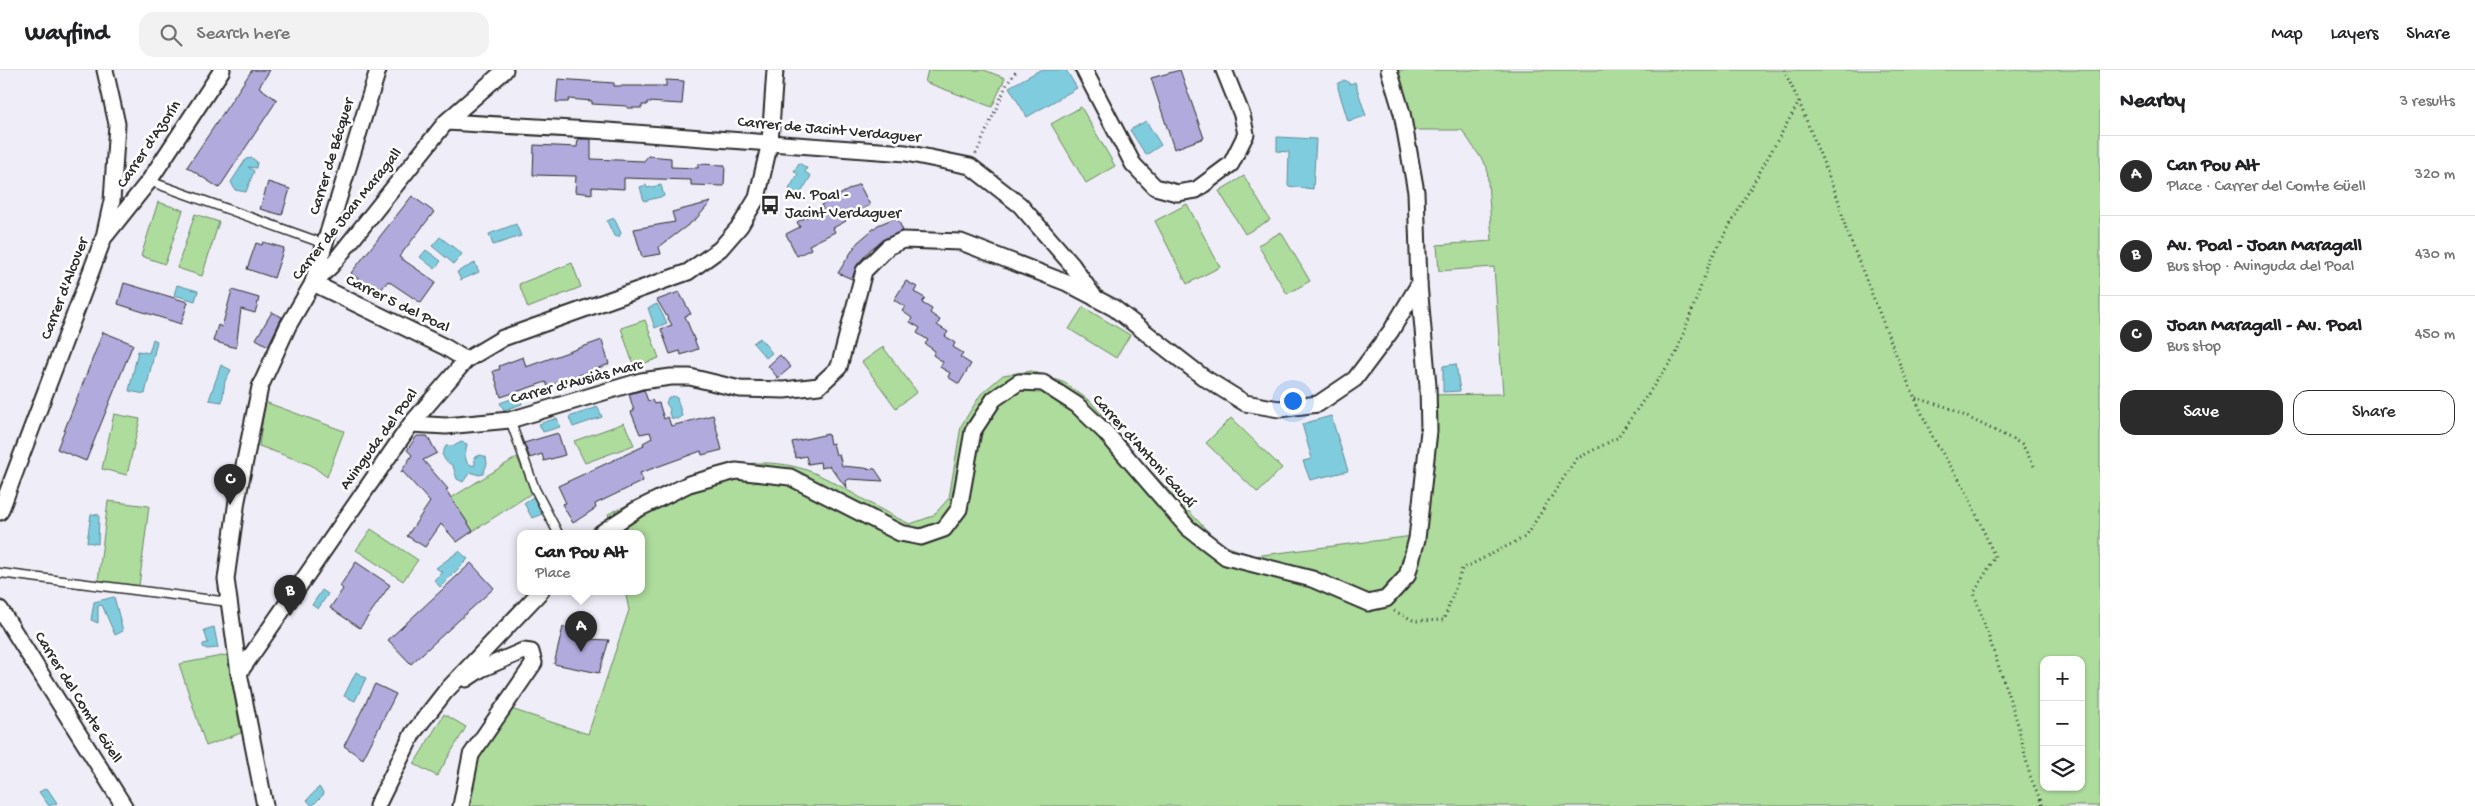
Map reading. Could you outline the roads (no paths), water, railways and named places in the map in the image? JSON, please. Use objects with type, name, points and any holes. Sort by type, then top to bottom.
[{"type":"street","name":"Carrer d'Alcover","points":[[0,512],[104,237],[112,201],[116,124],[105,70]]},
{"type":"street","name":"Carrer d'Azorín","points":[[104,237],[149,181],[222,70]]},
{"type":"street","name":"Carrer de Bécquer","points":[[312,283],[378,70]]},
{"type":"street","name":"Carrer de Joan Maragall","points":[[239,673],[226,579],[236,508],[260,387],[288,326],[312,283],[331,266],[446,122],[505,70]]},
{"type":"street","name":"Avinguda del Poal","points":[[239,673],[411,424],[466,360],[503,338],[688,272],[720,249],[744,219],[757,198],[770,142],[775,70]]},
{"type":"street","points":[[1084,70],[1133,164],[1155,187],[1177,193],[1196,190],[1231,164],[1246,134],[1242,114],[1224,70]]},
{"type":"street","points":[[1388,70],[1402,113],[1416,192],[1419,284]]},
{"type":"street","name":"Carrer de Jacint Verdaguer","points":[[446,122],[608,130],[906,153],[970,166],[1020,205],[1072,265],[1095,298],[1114,308],[1211,382],[1246,403],[1279,409],[1318,404],[1355,379],[1391,331],[1419,284]]},
{"type":"street","name":"Carrer d'Ausiàs Marc","points":[[411,424],[446,426],[510,420],[641,381],[671,377],[690,377],[740,389],[784,390],[819,386],[839,367],[864,271],[888,247],[903,240],[961,242],[1067,283],[1095,298]]},
{"type":"street","name":"Carrer 5 del Poal","points":[[312,283],[445,347],[466,360]]},
{"type":"street","name":"Carrer d'Antoni Gaudí","points":[[606,530],[636,510],[689,484],[736,471],[790,477],[900,533],[921,537],[944,529],[959,509],[973,432],[994,399],[1019,382],[1043,384],[1077,405],[1106,433],[1188,528],[1226,557],[1312,579],[1368,603],[1386,599],[1407,576],[1417,539],[1429,431],[1428,386],[1419,284]]},
{"type":"street","points":[[377,806],[413,733],[444,692],[537,595]]},
{"type":"street","name":"Carrer del Comte Güell","points":[[0,609],[124,806]]},
{"type":"street","points":[[444,692],[481,669],[523,651],[531,652],[534,663],[471,755],[461,806]]},
{"type":"street","points":[[239,673],[265,806]]},
{"type":"lane","points":[[149,181],[325,244]]},
{"type":"lane","points":[[510,420],[535,489],[556,530]]},
{"type":"lane","points":[[0,573],[229,602]]},
{"type":"water","points":[[1040,70],[1066,70],[1077,88],[1027,117],[1009,87]]},
{"type":"water","points":[[1345,80],[1350,84],[1355,82],[1366,116],[1348,121],[1338,88],[1338,83]]},
{"type":"water","points":[[1146,121],[1161,145],[1146,155],[1130,130]]},
{"type":"water","points":[[1277,137],[1316,139],[1313,189],[1288,186],[1289,152],[1277,151]]},
{"type":"water","points":[[252,158],[257,162],[256,168],[248,167],[254,171],[246,192],[235,190],[231,182],[246,159]]},
{"type":"water","points":[[799,163],[807,168],[805,172],[811,176],[799,196],[789,189],[798,174],[794,171]]},
{"type":"water","points":[[646,185],[647,188],[661,185],[664,196],[644,201],[640,187]]},
{"type":"water","points":[[614,218],[621,233],[619,237],[614,236],[607,221]]},
{"type":"water","points":[[516,224],[521,236],[493,245],[489,234]]},
{"type":"water","points":[[440,237],[462,254],[454,264],[432,246]]},
{"type":"water","points":[[426,250],[441,261],[435,269],[420,257]]},
{"type":"water","points":[[475,263],[479,272],[461,280],[457,272]]},
{"type":"water","points":[[177,285],[198,291],[195,301],[174,295]]},
{"type":"water","points":[[657,304],[667,323],[655,328],[648,308]]},
{"type":"water","points":[[760,338],[772,353],[766,358],[753,343]]},
{"type":"water","points":[[153,339],[157,341],[145,394],[129,391],[138,351],[149,353]]},
{"type":"water","points":[[1456,364],[1460,391],[1443,392],[1443,366]]},
{"type":"water","points":[[221,365],[231,370],[225,381],[222,402],[209,400]]},
{"type":"water","points":[[519,396],[522,404],[504,410],[500,403]]},
{"type":"water","points":[[673,396],[677,398],[682,416],[677,419],[671,418],[670,409],[666,403],[668,398]]},
{"type":"water","points":[[598,407],[602,417],[573,427],[569,417]]},
{"type":"water","points":[[1331,416],[1348,471],[1310,480],[1303,461],[1312,459],[1302,424]]},
{"type":"water","points":[[557,418],[560,427],[543,432],[539,424]]},
{"type":"water","points":[[461,442],[467,444],[465,456],[467,463],[474,466],[474,457],[481,455],[486,457],[487,464],[483,474],[479,475],[470,472],[463,482],[457,479],[453,466],[445,460],[442,454],[446,446],[454,446]]},
{"type":"water","points":[[533,497],[542,514],[532,518],[524,503]]},
{"type":"water","points":[[91,514],[99,515],[98,544],[87,542]]},
{"type":"water","points":[[459,551],[468,559],[440,587],[434,580],[442,572],[436,568]]},
{"type":"water","points":[[322,590],[328,594],[318,609],[312,605]]},
{"type":"water","points":[[114,597],[123,631],[115,635],[102,605],[98,606],[98,623],[91,620],[94,602]]},
{"type":"water","points":[[214,627],[218,648],[207,649],[203,647],[203,644],[208,643],[204,630]]},
{"type":"water","points":[[356,672],[366,678],[355,701],[344,696]]},
{"type":"water","points":[[319,787],[324,794],[312,806],[307,800]]},
{"type":"water","points":[[47,788],[57,803],[49,806],[39,792]]},
{"type":"place","name":"Av. Poal - Jacint Verdaguer","points":[[770,205]]},
{"type":"place","name":"Joan Maragall - Av. Poal","points":[[230,505]]},
{"type":"place","name":"Av. Poal - Joan Maragall","points":[[290,616]]},
{"type":"place","name":"Can Pou Alt","points":[[581,652]]}]
